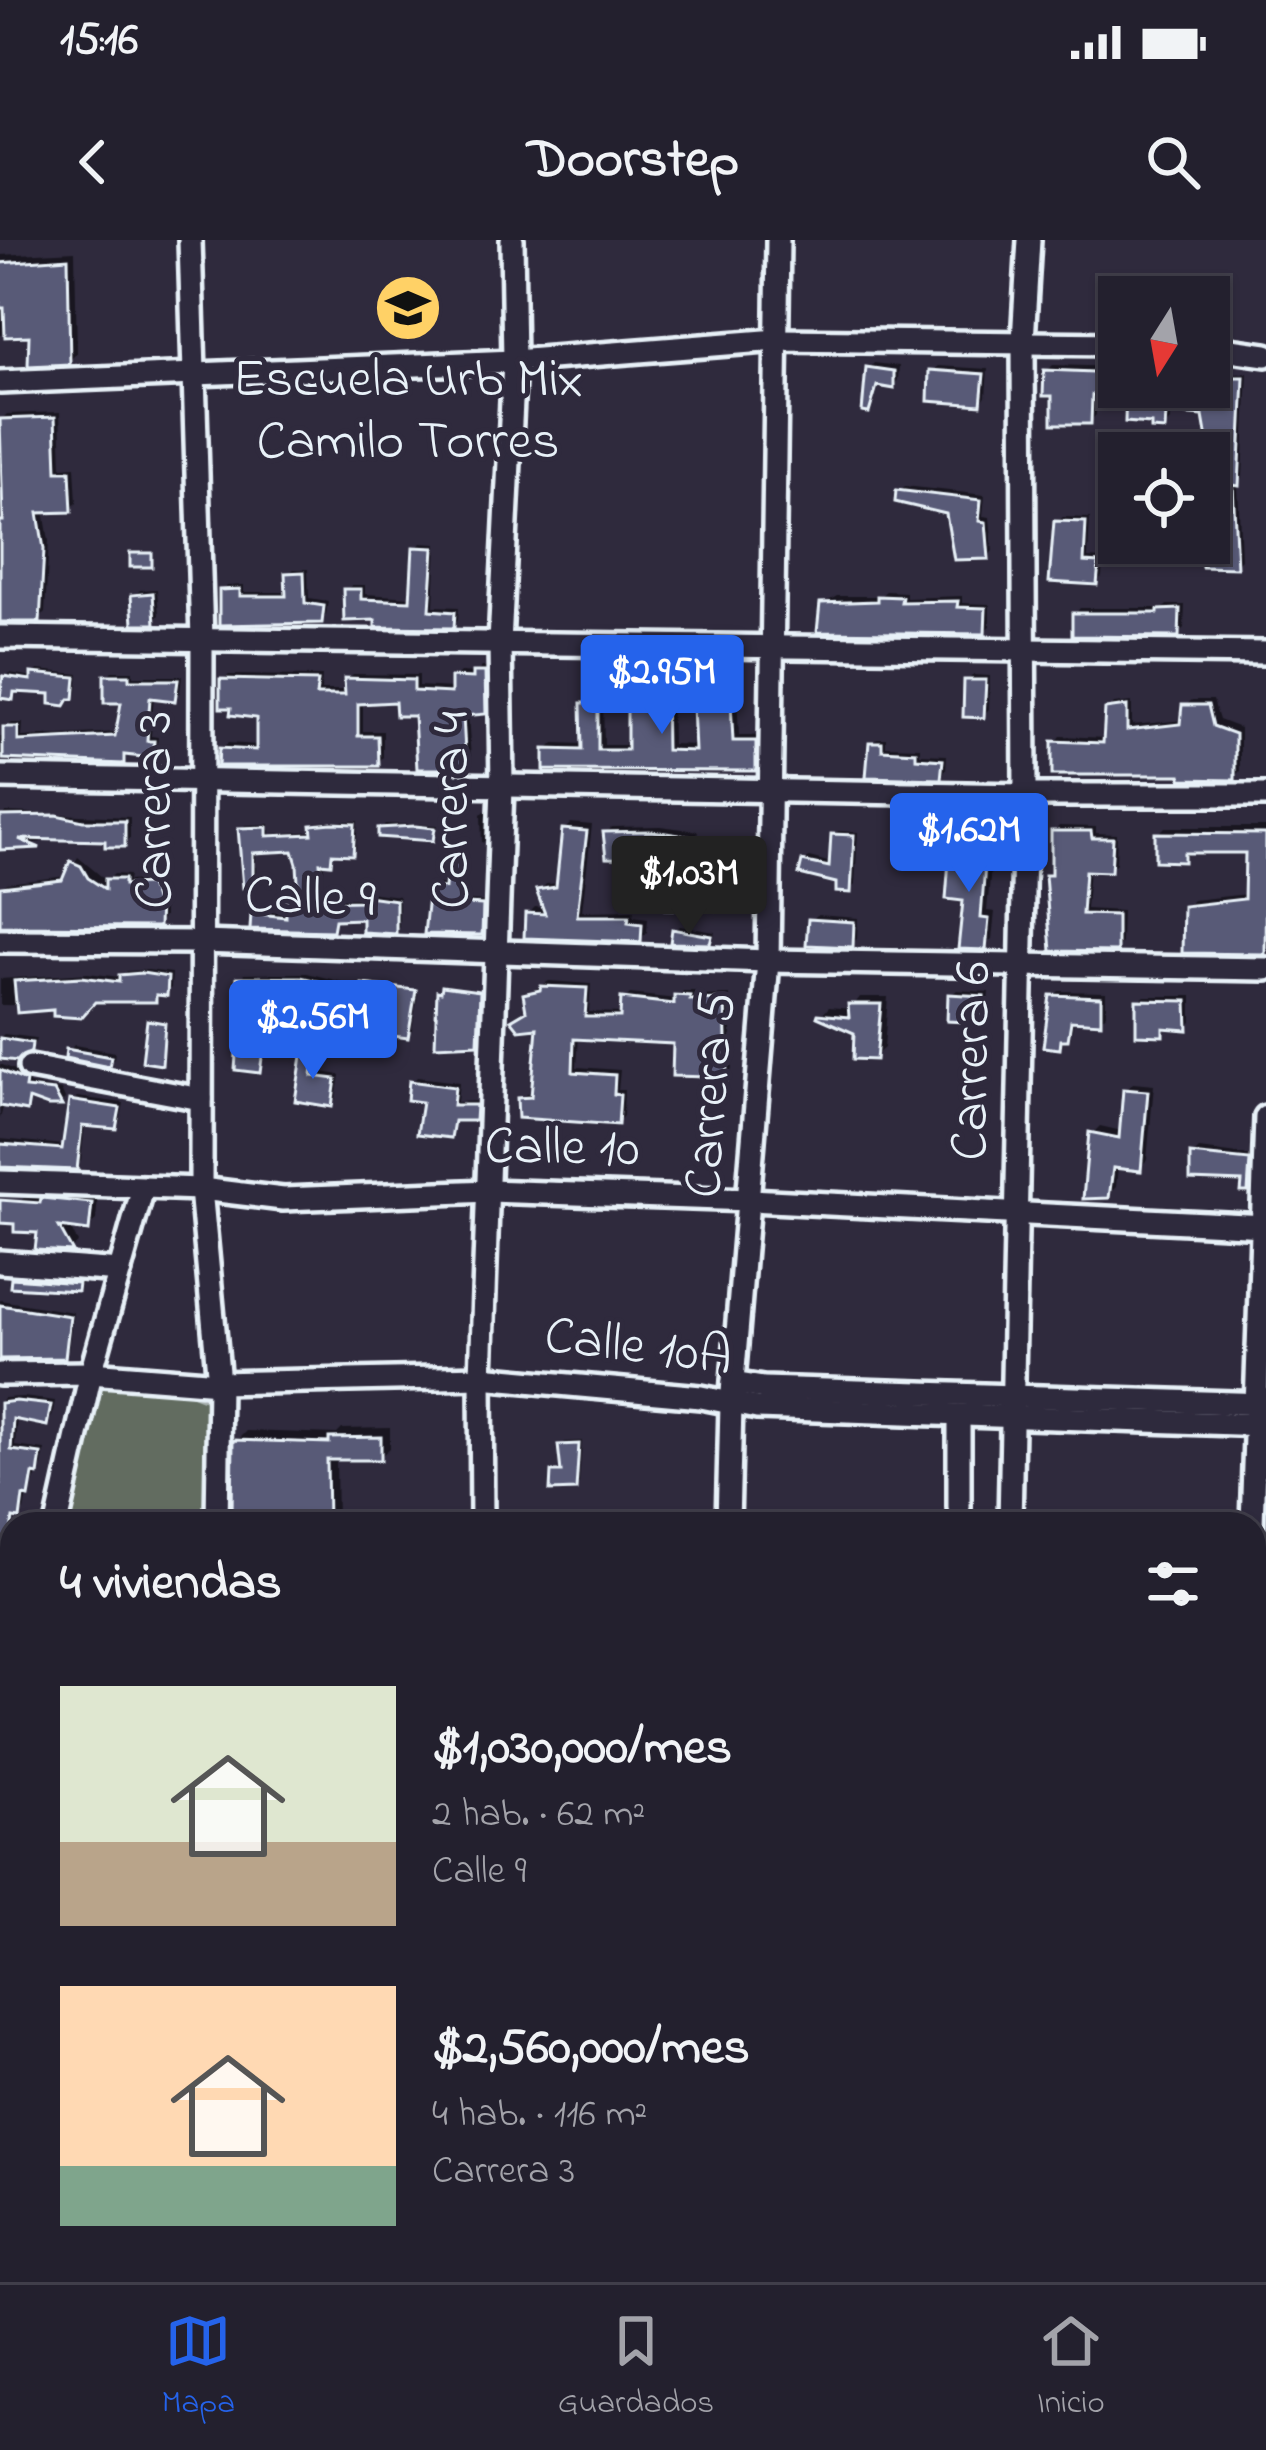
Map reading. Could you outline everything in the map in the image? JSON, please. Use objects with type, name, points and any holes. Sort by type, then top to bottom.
[{"type":"street","name":"Carrera 3","points":[[190,240],[202,640],[201,1190],[219,1383],[217,1512]]},
{"type":"street","name":"Carrera 4","points":[[482,1512],[481,1377],[502,787],[500,643],[514,361],[512,240]]},
{"type":"street","name":"Carrera 5","points":[[728,1512],[732,1394],[769,961],[778,240]]},
{"type":"street","name":"Carrera 6","points":[[1010,1512],[1025,795],[1023,341],[1029,240]]},
{"type":"street","points":[[0,382],[514,361],[778,340],[1098,343]]},
{"type":"street","points":[[1230,350],[1266,355]]},
{"type":"street","points":[[0,638],[1266,653]]},
{"type":"street","points":[[0,777],[1025,795],[1263,792]]},
{"type":"street","name":"Calle 9","points":[[0,941],[1266,969]]},
{"type":"street","points":[[30,1067],[201,1099]]},
{"type":"street","points":[[1253,1512],[1261,1414],[1266,1117]]},
{"type":"street","name":"Calle 10","points":[[0,1183],[201,1190],[283,1198],[490,1191],[1264,1226]]},
{"type":"street","points":[[60,1512],[142,1188]]},
{"type":"street","points":[[0,1262],[120,1271]]},
{"type":"street","name":"Calle 10A","points":[[0,1374],[92,1373],[219,1383],[481,1377],[701,1397],[763,1388],[1013,1407],[1261,1414]]},
{"type":"street","name":"Calle 10A","points":[[732,1394],[959,1415],[1013,1407]]},
{"type":"street","points":[[959,1415],[959,1507]]},
{"type":"shaded area","points":[[95,1377],[178,1389],[212,1402],[214,1512],[66,1512]]},
{"type":"building","points":[[68,258],[70,364],[28,366],[29,336],[5,337],[0,263]]},
{"type":"building","points":[[866,367],[894,371],[894,389],[877,386],[869,413],[862,412]]},
{"type":"building","points":[[929,370],[984,374],[981,405],[928,401]]},
{"type":"building","points":[[1044,370],[1098,372],[1091,424],[1052,424],[1052,396],[1043,396]]},
{"type":"building","points":[[1230,377],[1244,377],[1239,486],[1233,485],[1237,568],[1202,567],[1230,564],[1230,432],[1206,432],[1203,416],[1166,413],[1165,430],[1125,422],[1125,408],[1230,408]]},
{"type":"building","points":[[55,417],[57,471],[70,471],[72,512],[38,513],[44,549],[40,622],[0,622],[0,419]]},
{"type":"building","points":[[896,490],[981,500],[979,521],[986,522],[989,559],[954,560],[946,514],[895,502]]},
{"type":"building","points":[[1054,521],[1086,522],[1084,562],[1099,564],[1097,585],[1049,582]]},
{"type":"building","points":[[413,547],[434,548],[430,610],[455,612],[454,628],[375,627],[375,620],[344,621],[343,589],[361,589],[361,599],[410,601]]},
{"type":"building","points":[[130,553],[152,553],[152,567],[130,567]]},
{"type":"building","points":[[304,572],[305,603],[324,606],[322,623],[219,625],[219,590],[240,589],[240,596],[286,596],[285,573]]},
{"type":"building","points":[[153,593],[155,624],[133,624],[131,595]]},
{"type":"building","points":[[877,596],[902,597],[901,602],[958,601],[957,607],[986,608],[985,634],[817,632],[820,603],[877,601]]},
{"type":"building","points":[[1180,609],[1179,637],[1072,636],[1072,613]]},
{"type":"building","points":[[473,672],[485,672],[486,714],[463,716],[466,769],[417,769],[414,716],[396,716],[395,702],[358,704],[358,736],[378,736],[379,766],[218,766],[219,748],[256,750],[256,718],[230,715],[231,708],[220,708],[220,679],[318,681],[316,695],[345,695],[344,678],[414,680],[414,691],[451,693],[451,677],[473,678]]},
{"type":"building","points":[[31,673],[76,677],[74,699],[65,706],[50,704],[50,694],[14,692],[13,700],[0,698],[3,676],[31,680]]},
{"type":"building","points":[[104,675],[178,680],[175,701],[150,698],[147,741],[154,741],[153,758],[124,755],[124,764],[3,759],[3,727],[18,727],[18,741],[115,736],[121,703],[104,703]]},
{"type":"building","points":[[964,680],[986,680],[984,718],[963,717]]},
{"type":"building","points":[[730,682],[733,741],[756,741],[756,771],[544,770],[544,749],[582,750],[581,703],[598,703],[598,750],[627,750],[627,688],[665,688],[666,750],[695,751],[692,683]]},
{"type":"building","points":[[1182,705],[1208,705],[1213,726],[1235,734],[1235,780],[1052,775],[1052,741],[1103,743],[1105,709],[1127,706],[1127,730],[1180,724]]},
{"type":"building","points":[[869,742],[882,742],[882,750],[943,760],[941,779],[866,777]]},
{"type":"building","points":[[57,815],[83,821],[125,821],[125,847],[105,847],[105,841],[19,839],[40,848],[0,850],[0,816]]},
{"type":"building","points":[[355,824],[353,855],[332,854],[331,864],[320,863],[321,878],[312,879],[311,889],[322,890],[323,902],[361,901],[361,895],[396,900],[396,934],[362,932],[362,919],[335,920],[333,931],[250,929],[251,913],[286,917],[286,900],[299,901],[297,864],[293,851],[253,853],[253,888],[243,888],[238,828],[267,827],[267,836],[312,834],[311,825]]},
{"type":"building","points":[[378,828],[435,828],[433,841],[378,837]]},
{"type":"building","points":[[562,829],[587,831],[577,916],[629,916],[628,922],[642,924],[641,942],[524,938],[525,913],[545,914],[536,890],[556,887]]},
{"type":"building","points":[[652,831],[694,837],[689,871],[701,872],[699,892],[729,893],[728,911],[665,909],[667,867],[648,864],[648,859],[606,858],[603,832]]},
{"type":"building","points":[[1051,831],[1091,831],[1092,838],[1113,838],[1111,872],[1085,871],[1082,914],[1117,915],[1117,952],[1051,951],[1045,875],[1051,875]]},
{"type":"building","points":[[1155,833],[1266,834],[1265,954],[1182,953],[1183,906],[1244,899],[1245,853],[1184,853],[1184,862],[1155,861]]},
{"type":"building","points":[[831,834],[854,835],[851,893],[836,892],[836,883],[799,874],[802,861],[829,867]]},
{"type":"building","points":[[950,847],[986,851],[981,918],[989,919],[986,950],[958,949],[963,901],[946,899]]},
{"type":"building","points":[[70,861],[105,889],[105,879],[124,879],[124,885],[150,884],[155,900],[160,900],[159,927],[0,926],[0,887],[62,880]]},
{"type":"building","points":[[447,863],[464,865],[461,893],[466,904],[483,905],[482,935],[424,934],[429,887],[445,888]]},
{"type":"building","points":[[808,919],[854,922],[853,947],[806,945]]},
{"type":"building","points":[[672,929],[712,936],[710,944],[670,943]]},
{"type":"building","points":[[119,975],[168,977],[167,996],[156,995],[156,1002],[95,1002],[81,1018],[53,1016],[53,1010],[17,1013],[14,981],[82,977],[119,982]]},
{"type":"building","points":[[237,977],[301,977],[361,991],[362,984],[416,990],[408,1038],[361,1029],[359,1045],[313,1039],[318,1013],[269,1014],[269,999],[236,998]]},
{"type":"building","points":[[442,986],[480,991],[478,1044],[435,1046],[437,991]]},
{"type":"building","points":[[541,986],[587,988],[585,1017],[620,1017],[621,998],[674,1004],[674,995],[690,996],[690,1000],[725,999],[727,1080],[722,1086],[709,1077],[672,1076],[673,1044],[574,1039],[573,1072],[615,1075],[614,1094],[620,1095],[618,1125],[518,1118],[517,1098],[531,1097],[537,1028],[519,1030],[511,1020],[526,1011],[523,994]]},
{"type":"building","points":[[948,994],[984,996],[983,1023],[947,1021]]},
{"type":"building","points":[[1050,995],[1101,997],[1101,1023],[1071,1021],[1068,1040],[1061,1040],[1060,1049],[1043,1047]]},
{"type":"building","points":[[1136,1000],[1187,1001],[1188,1030],[1163,1028],[1163,1036],[1136,1035]]},
{"type":"building","points":[[848,1004],[881,1004],[876,1060],[853,1059],[854,1033],[817,1017],[849,1017]]},
{"type":"building","points":[[147,1020],[165,1023],[162,1065],[142,1062]]},
{"type":"building","points":[[0,1038],[32,1043],[31,1052],[17,1061],[0,1059]]},
{"type":"building","points":[[237,1041],[264,1042],[260,1073],[235,1070]]},
{"type":"building","points":[[304,1043],[315,1044],[312,1076],[336,1079],[332,1107],[295,1101]]},
{"type":"building","points":[[66,1049],[111,1057],[109,1067],[65,1058]]},
{"type":"building","points":[[0,1070],[26,1081],[25,1088],[54,1091],[62,1106],[29,1099],[27,1111],[0,1106]]},
{"type":"building","points":[[409,1081],[455,1087],[453,1105],[476,1105],[475,1121],[454,1121],[451,1138],[417,1134],[422,1102],[407,1100]]},
{"type":"building","points":[[1123,1089],[1148,1091],[1141,1171],[1113,1168],[1109,1198],[1083,1199],[1089,1132],[1119,1138]]},
{"type":"building","points":[[69,1100],[120,1108],[116,1129],[82,1126],[77,1170],[0,1167],[0,1144],[62,1149]]},
{"type":"building","points":[[1190,1154],[1250,1160],[1248,1192],[1241,1192],[1242,1182],[1190,1180]]},
{"type":"building","points":[[41,1198],[92,1203],[89,1231],[59,1227],[73,1252],[35,1250],[37,1233],[14,1232],[14,1224],[0,1223],[0,1200],[40,1203]]},
{"type":"building","points":[[11,1278],[78,1283],[77,1291],[10,1287]]},
{"type":"building","points":[[0,1305],[70,1316],[65,1358],[0,1359]]},
{"type":"building","points":[[0,1403],[51,1405],[47,1426],[13,1419],[11,1450],[41,1454],[38,1475],[33,1474],[21,1512],[0,1512]]},
{"type":"building","points":[[381,1437],[381,1460],[327,1460],[328,1512],[232,1512],[233,1440],[329,1443],[329,1438]]},
{"type":"building","points":[[579,1444],[576,1490],[550,1491],[551,1472],[561,1472],[558,1445]]},
{"type":"place","name":"Escuela Urb Mix Camilo Torres","points":[[408,308]]}]
